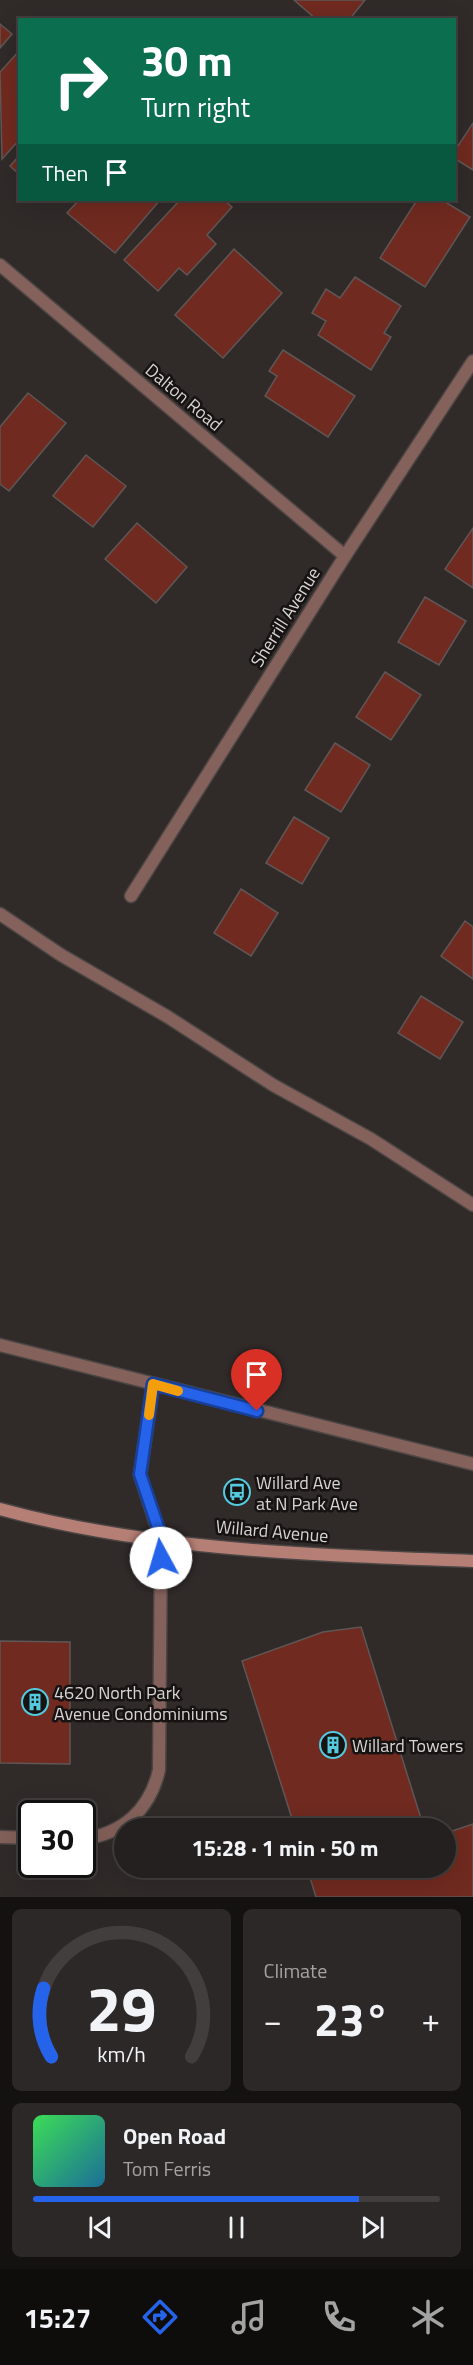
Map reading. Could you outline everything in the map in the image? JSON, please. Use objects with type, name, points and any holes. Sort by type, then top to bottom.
[{"type":"street","name":"Dalton Road","points":[[0,265],[345,556]]},
{"type":"street","name":"Sherrill Avenue","points":[[131,896],[345,556],[473,361]]},
{"type":"street","points":[[0,914],[61,955],[168,1017],[273,1085],[371,1139],[473,1205]]},
{"type":"street","points":[[0,1345],[473,1464]]},
{"type":"street","points":[[96,1836],[112,1832],[131,1821],[144,1808],[154,1791],[159,1770],[162,1539],[140,1474],[153,1384]]},
{"type":"street","name":"Willard Avenue","points":[[0,1509],[91,1530],[162,1539],[321,1554],[473,1561]]},
{"type":"street","points":[[0,1837],[18,1838]]},
{"type":"building","points":[[294,0],[365,0],[351,18],[315,18]]},
{"type":"building","points":[[0,24],[12,34],[0,48]]},
{"type":"building","points":[[18,52],[18,141],[2,159],[0,72]]},
{"type":"building","points":[[473,123],[473,170],[456,159],[456,149]]},
{"type":"building","points":[[18,157],[18,173],[10,166]]},
{"type":"building","points":[[78,201],[159,201],[115,253],[67,213]]},
{"type":"building","points":[[179,201],[225,201],[232,207],[207,235],[216,244],[187,275],[179,268],[158,291],[124,260]]},
{"type":"building","points":[[416,201],[444,201],[470,217],[425,287],[380,258]]},
{"type":"building","points":[[234,249],[282,293],[223,358],[175,315]]},
{"type":"building","points":[[355,277],[401,306],[384,333],[391,337],[371,370],[318,335],[326,321],[312,313],[326,289],[340,298]]},
{"type":"building","points":[[283,350],[355,396],[328,437],[265,396],[277,376],[269,371]]},
{"type":"building","points":[[28,393],[66,423],[9,491],[0,484],[0,427]]},
{"type":"building","points":[[86,455],[126,486],[93,527],[53,496]]},
{"type":"building","points":[[137,523],[187,567],[156,603],[105,559]]},
{"type":"building","points":[[473,528],[473,588],[445,569]]},
{"type":"building","points":[[425,597],[466,621],[439,665],[398,642]]},
{"type":"building","points":[[385,672],[421,695],[391,740],[356,717]]},
{"type":"building","points":[[335,743],[370,765],[341,812],[305,790]]},
{"type":"building","points":[[294,817],[329,838],[302,884],[266,863]]},
{"type":"building","points":[[241,889],[278,913],[251,956],[214,933]]},
{"type":"building","points":[[465,921],[473,927],[473,979],[441,956]]},
{"type":"building","points":[[421,996],[463,1022],[440,1059],[398,1033]]},
{"type":"building","name":"Willard Towers","points":[[361,1627],[421,1818],[292,1818],[242,1661],[323,1632]]},
{"type":"building","name":"4620 North Park Avenue Condominiums","points":[[0,1641],[70,1642],[70,1764],[0,1763]]},
{"type":"building","points":[[473,1824],[473,1897],[316,1897],[310,1878],[456,1878],[456,1830]]},
{"type":"slow traffic","points":[[149,1415],[153,1384],[178,1391]]},
{"type":"place","name":"Willard Ave at N Park Ave","points":[[237,1492]]},
{"type":"place","name":"4620 North Park Avenue Condominiums","points":[[35,1702]]},
{"type":"place","name":"Willard Towers","points":[[333,1745]]},
{"type":"route","points":[[161,1558],[162,1539],[140,1474],[153,1384],[257,1411]]}]
